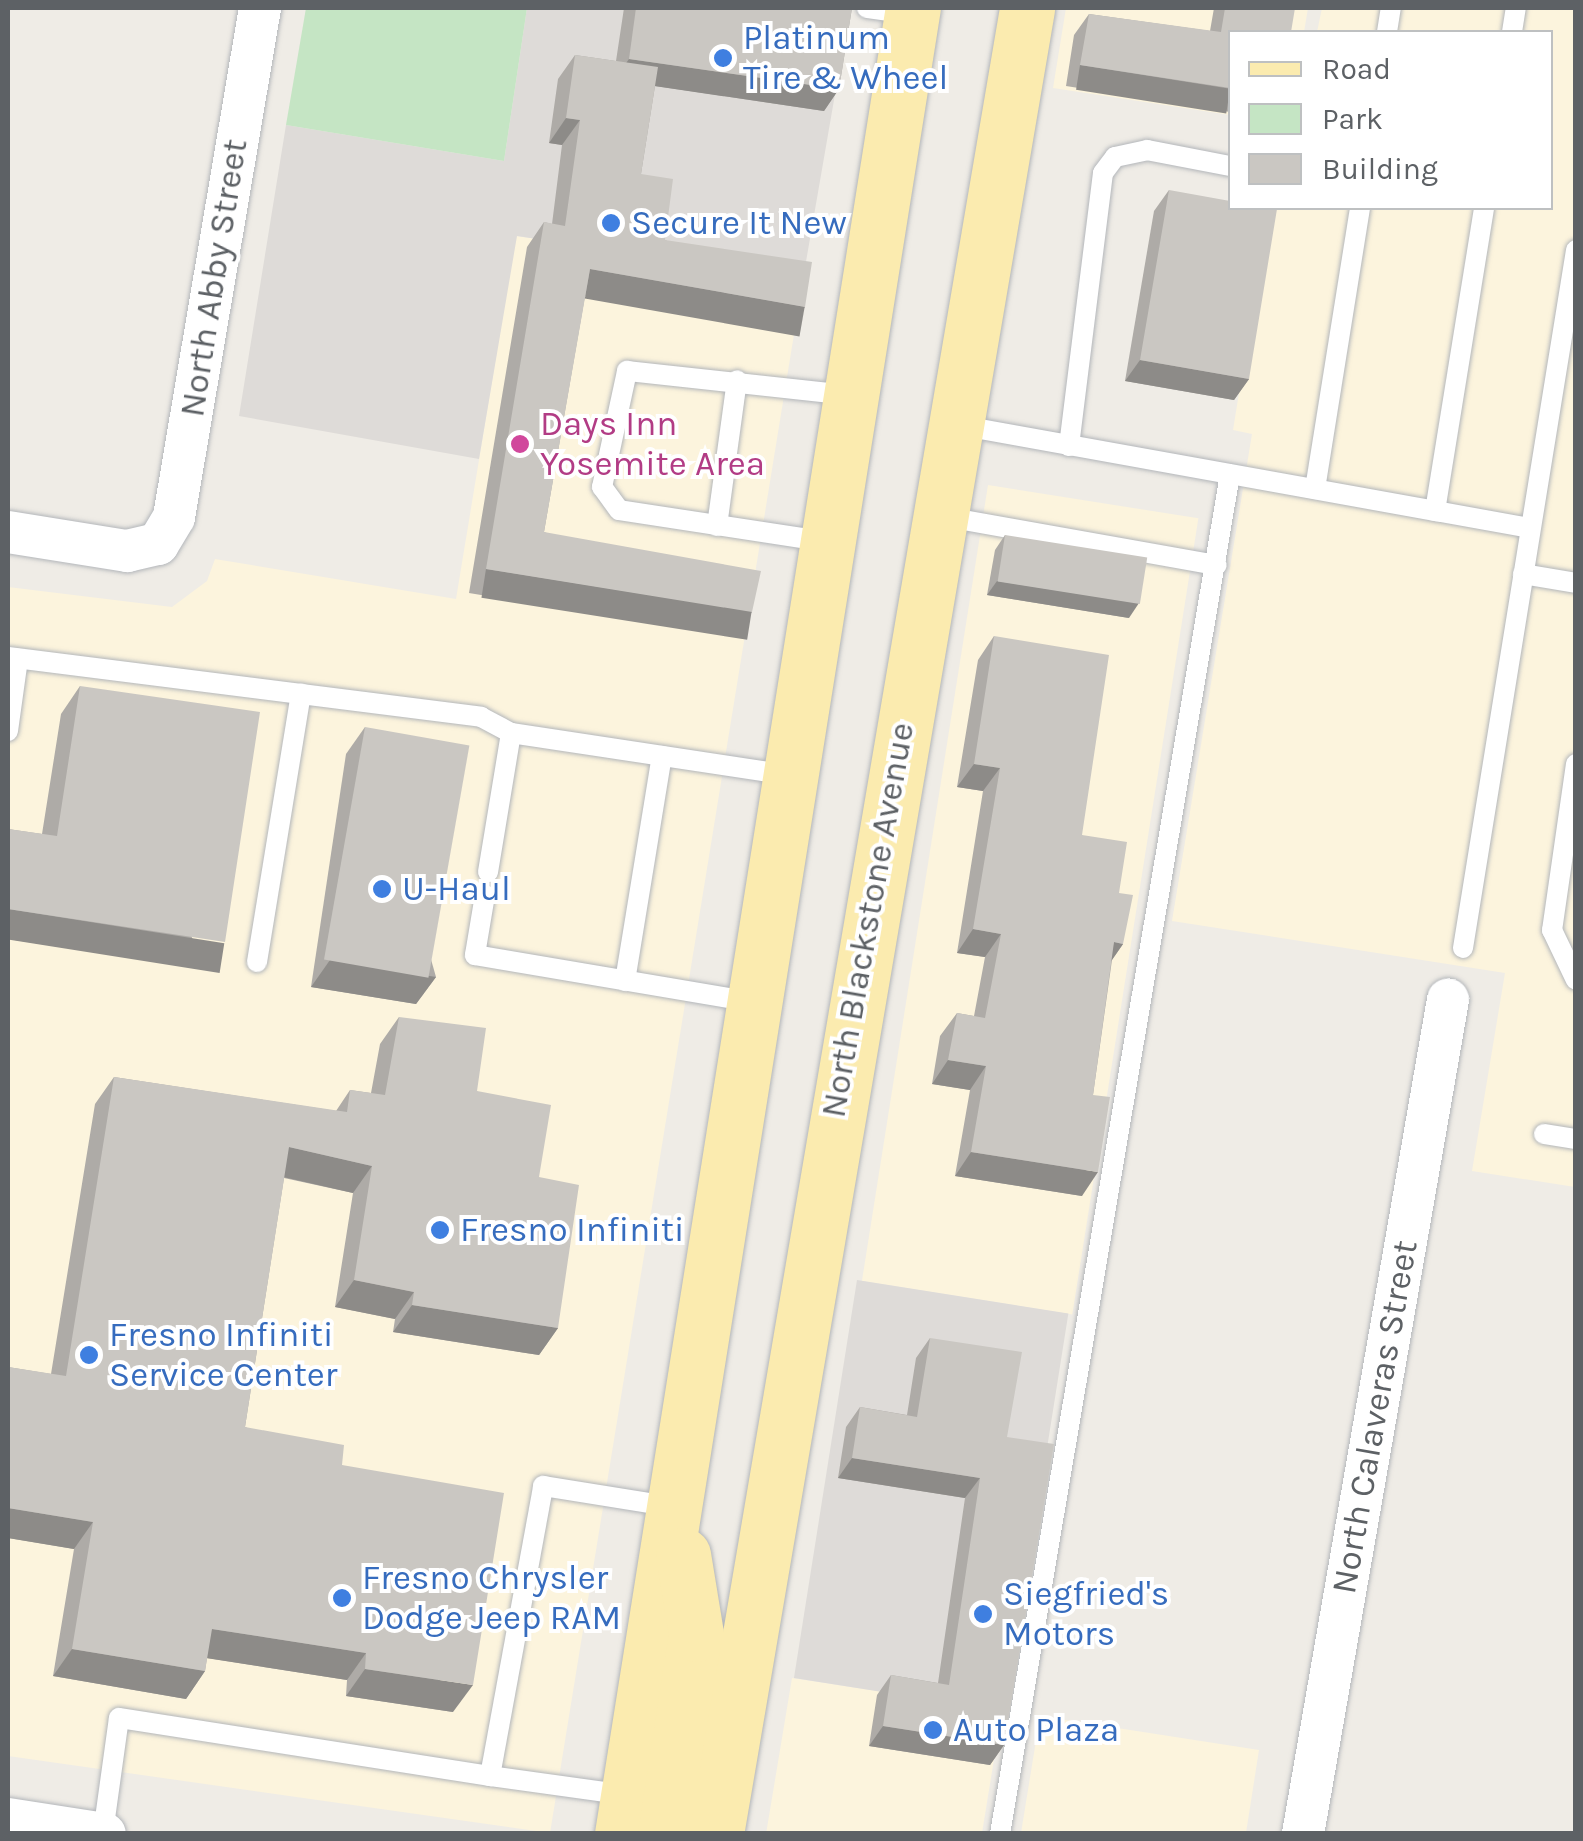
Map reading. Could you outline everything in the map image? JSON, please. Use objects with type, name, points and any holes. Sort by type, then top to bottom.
[{"type":"main road","name":"North Blackstone Avenue","points":[[716,1834],[1028,8]]},
{"type":"main road","points":[[625,1814],[795,776],[851,396],[897,10]]},
{"type":"main road","points":[[666,1834],[696,1634],[676,1508]]},
{"type":"street","name":"North Abby Street","points":[[8,532],[126,551],[158,544],[174,518],[260,8]]},
{"type":"street","name":"North Calaveras Street","points":[[1303,1834],[1448,1000]]},
{"type":"street","points":[[8,1819],[104,1833]]},
{"type":"lane","points":[[1069,446],[1103,173],[1115,157],[1148,150],[1228,166]]},
{"type":"lane","points":[[1315,489],[1360,210]]},
{"type":"lane","points":[[1435,511],[1484,210]]},
{"type":"lane","points":[[1463,948],[1576,250]]},
{"type":"lane","points":[[829,543],[619,510],[602,487],[627,371],[737,380],[851,396]]},
{"type":"lane","points":[[716,526],[737,380]]},
{"type":"lane","points":[[956,425],[1530,528]]},
{"type":"lane","points":[[1000,1834],[1230,474]]},
{"type":"lane","points":[[939,516],[1216,565]]},
{"type":"lane","points":[[1523,574],[1576,583]]},
{"type":"lane","points":[[8,731],[13,658],[481,718],[511,734],[795,776]]},
{"type":"lane","points":[[257,962],[301,694]]},
{"type":"lane","points":[[488,872],[511,734]]},
{"type":"lane","points":[[625,981],[662,756]]},
{"type":"lane","points":[[1576,764],[1552,930],[1576,980]]},
{"type":"lane","points":[[485,895],[474,956],[758,1003]]},
{"type":"lane","points":[[1544,1134],[1576,1139]]},
{"type":"lane","points":[[490,1776],[543,1486],[676,1508]]},
{"type":"lane","points":[[104,1833],[118,1718],[490,1776],[625,1814]]},
{"type":"shaded area","points":[[527,8],[733,8],[847,25],[803,279],[517,236],[479,459],[239,416],[286,125],[504,161]]},
{"type":"shaded area","points":[[1066,8],[1308,8],[1304,30],[1228,30],[1228,115],[1053,88]]},
{"type":"shaded area","points":[[1322,8],[1575,8],[1575,1187],[1472,1171],[1505,973],[1172,921],[1252,434],[1233,430],[1269,210],[1553,210],[1553,30],[1317,30]]},
{"type":"shaded area","points":[[516,236],[803,279],[550,1833],[8,1756],[8,587],[172,607],[207,581],[215,559],[456,599]]},
{"type":"shaded area","points":[[988,485],[1198,518],[1072,1314],[862,1281]]},
{"type":"shaded area","points":[[857,1280],[1068,1313],[1005,1712],[794,1678]]},
{"type":"shaded area","points":[[792,1678],[1002,1710],[982,1833],[766,1834]]},
{"type":"shaded area","points":[[1040,1716],[1259,1750],[1246,1833],[1021,1833]]},
{"type":"green space","points":[[306,8],[527,8],[504,161],[286,125]]},
{"type":"building","points":[[636,8],[852,8],[839,89],[629,59]]},
{"type":"building","points":[[1225,8],[1295,8],[1291,30],[1228,30],[1228,88],[1080,65],[1089,14],[1221,32]]},
{"type":"building","points":[[575,55],[658,67],[641,174],[673,179],[665,240],[812,262],[805,307],[590,269],[544,532],[761,571],[752,612],[486,569],[544,222],[565,226],[580,120],[566,118]]},
{"type":"building","points":[[1169,190],[1228,201],[1228,210],[1277,210],[1249,379],[1140,360]]},
{"type":"building","points":[[1005,535],[1147,558],[1140,604],[998,581]]},
{"type":"building","points":[[994,636],[1109,655],[1082,835],[1127,842],[1119,893],[1133,895],[1123,944],[1114,942],[1093,1095],[1110,1097],[1098,1172],[971,1152],[986,1066],[948,1060],[957,1013],[985,1018],[1001,934],[973,929],[1000,768],[974,764]]},
{"type":"building","points":[[80,686],[260,712],[225,942],[8,909],[8,829],[57,836]]},
{"type":"building","points":[[365,727],[469,745],[428,978],[324,959]]},
{"type":"building","points":[[399,1017],[486,1028],[477,1091],[551,1105],[539,1177],[579,1185],[558,1328],[412,1305],[414,1292],[354,1280],[372,1166],[289,1147],[245,1427],[344,1445],[342,1465],[504,1493],[473,1685],[365,1669],[366,1653],[212,1629],[205,1671],[72,1649],[93,1522],[8,1508],[8,1367],[66,1376],[114,1077],[347,1112],[350,1090],[385,1095]]},
{"type":"building","points":[[930,1338],[1022,1352],[1007,1437],[1054,1444],[1004,1745],[883,1726],[891,1675],[949,1685],[980,1478],[852,1458],[860,1407],[917,1417]]},
{"type":"place","name":"Platinum Tire & Wheel","points":[[723,58]]},
{"type":"place","name":"Secure It New","points":[[611,223]]},
{"type":"place","name":"Days Inn Yosemite Area","points":[[520,444]]},
{"type":"place","name":"U-Haul","points":[[382,889]]},
{"type":"place","name":"Fresno Infiniti","points":[[440,1230]]},
{"type":"place","name":"Fresno Infiniti Service Center","points":[[89,1355]]},
{"type":"place","name":"Fresno Chrysler Dodge Jeep RAM","points":[[342,1598]]},
{"type":"place","name":"Siegfried's Motors","points":[[983,1614]]},
{"type":"place","name":"Auto Plaza","points":[[933,1730]]}]
